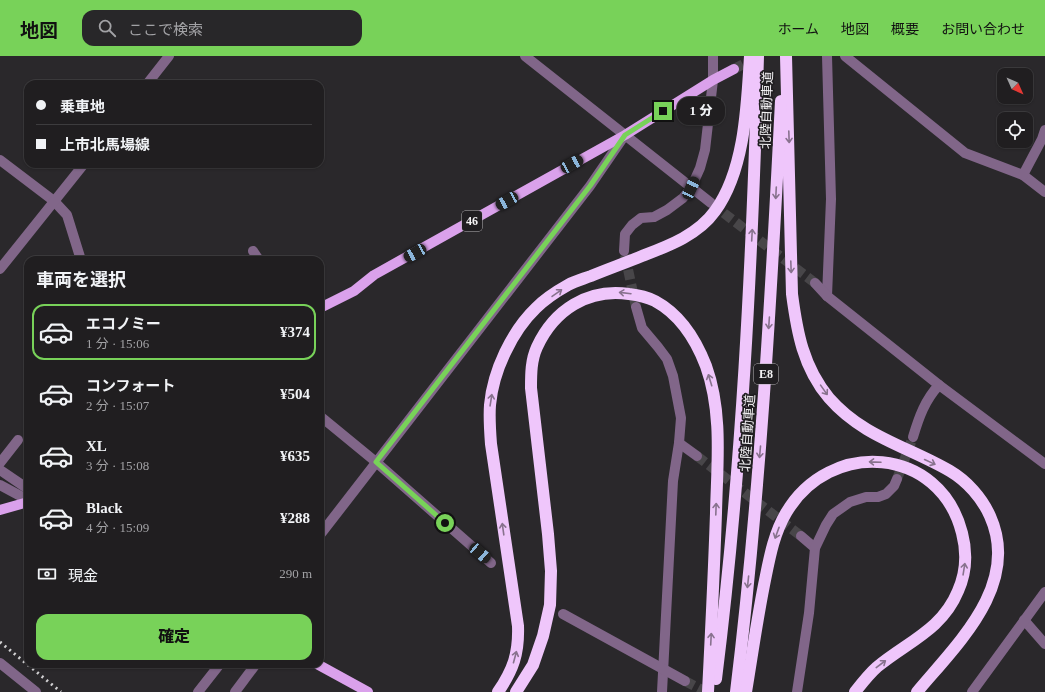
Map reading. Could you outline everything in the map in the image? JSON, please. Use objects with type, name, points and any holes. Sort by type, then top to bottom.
[{"type":"highway","points":[[498,692],[509,676],[515,657],[518,640],[518,626],[490,444],[490,404],[494,383],[504,355],[516,331],[536,307],[568,285],[674,244],[696,230],[715,212],[723,199],[737,167],[747,103],[750,56]]},
{"type":"highway","name":"北陸自動車道","points":[[714,692],[741,421],[755,176],[758,56]]},
{"type":"highway","name":"北陸自動車道","points":[[736,692],[751,557],[762,423],[771,298],[782,56]]},
{"type":"highway","points":[[786,56],[792,294],[797,330],[805,358],[815,378],[829,397],[860,426],[950,472],[965,482],[987,510],[993,524],[997,540],[999,553],[996,573],[986,600],[975,621],[917,692]]},
{"type":"highway","points":[[516,692],[533,665],[543,636],[550,605],[548,534],[531,388],[531,368],[536,348],[545,332],[566,309],[582,299],[601,294],[619,292],[642,295],[655,301],[670,311],[681,322],[692,335],[700,351],[712,387],[717,418],[718,444],[708,692]]},
{"type":"highway","points":[[746,692],[760,604],[776,534],[797,497],[821,476],[834,469],[864,462],[896,464],[915,472],[931,483],[944,496],[953,509],[960,523],[964,542],[965,559],[963,574],[958,591],[950,607],[939,621],[925,633],[878,666],[854,692]]},
{"type":"main road","name":"46","points":[[324,306],[354,291],[374,275],[625,135],[713,80],[734,69]]},
{"type":"main road","points":[[0,510],[24,502]]},
{"type":"main road","points":[[324,668],[368,692]]},
{"type":"street","points":[[150,80],[169,56]]},
{"type":"street","points":[[525,56],[711,203]]},
{"type":"street","points":[[624,251],[625,234],[632,225],[641,218],[654,217],[667,210],[683,198],[691,188],[700,168],[705,150],[713,80],[713,56]]},
{"type":"street","points":[[827,56],[830,199],[827,296]]},
{"type":"street","points":[[845,56],[965,153],[1024,175],[1045,192]]},
{"type":"street","points":[[1024,175],[1045,130]]},
{"type":"street","points":[[324,530],[590,186],[625,135]]},
{"type":"street","points":[[0,160],[54,201],[67,215],[80,256]]},
{"type":"street","points":[[0,269],[81,168]]},
{"type":"street","points":[[252,251],[256,256]]},
{"type":"street","points":[[815,283],[827,296],[939,385],[1045,464]]},
{"type":"street","points":[[636,307],[642,328],[667,359],[673,376],[680,418],[679,443],[673,481],[662,692]]},
{"type":"street","points":[[913,437],[921,411],[930,395],[939,385]]},
{"type":"street","points":[[324,419],[376,462],[491,563]]},
{"type":"street","points":[[0,463],[18,440]]},
{"type":"street","points":[[679,443],[698,456]]},
{"type":"street","points":[[0,470],[24,486]]},
{"type":"street","points":[[797,692],[809,613],[815,548],[833,514],[850,502],[866,497],[878,497],[886,494],[894,486],[897,479]]},
{"type":"street","points":[[0,485],[24,499]]},
{"type":"street","points":[[800,536],[815,548]]},
{"type":"street","points":[[972,692],[1045,592]]},
{"type":"street","points":[[563,614],[664,671],[685,681]]},
{"type":"street","points":[[1024,620],[1045,644]]},
{"type":"street","points":[[0,663],[36,692]]},
{"type":"street","points":[[198,692],[217,668]]},
{"type":"street","points":[[235,692],[253,668]]},
{"type":"tunnel","points":[[734,69],[755,58]]},
{"type":"tunnel","points":[[712,204],[815,283]]},
{"type":"tunnel","points":[[625,255],[636,307]]},
{"type":"tunnel","points":[[897,479],[913,437]]},
{"type":"tunnel","points":[[697,456],[801,536]]},
{"type":"tunnel","points":[[685,681],[706,692]]},
{"type":"railway","points":[[0,642],[24,662]]},
{"type":"railway","points":[[32,668],[61,692]]},
{"type":"route","points":[[445,523],[376,462],[590,186],[625,135],[663,111]]}]
